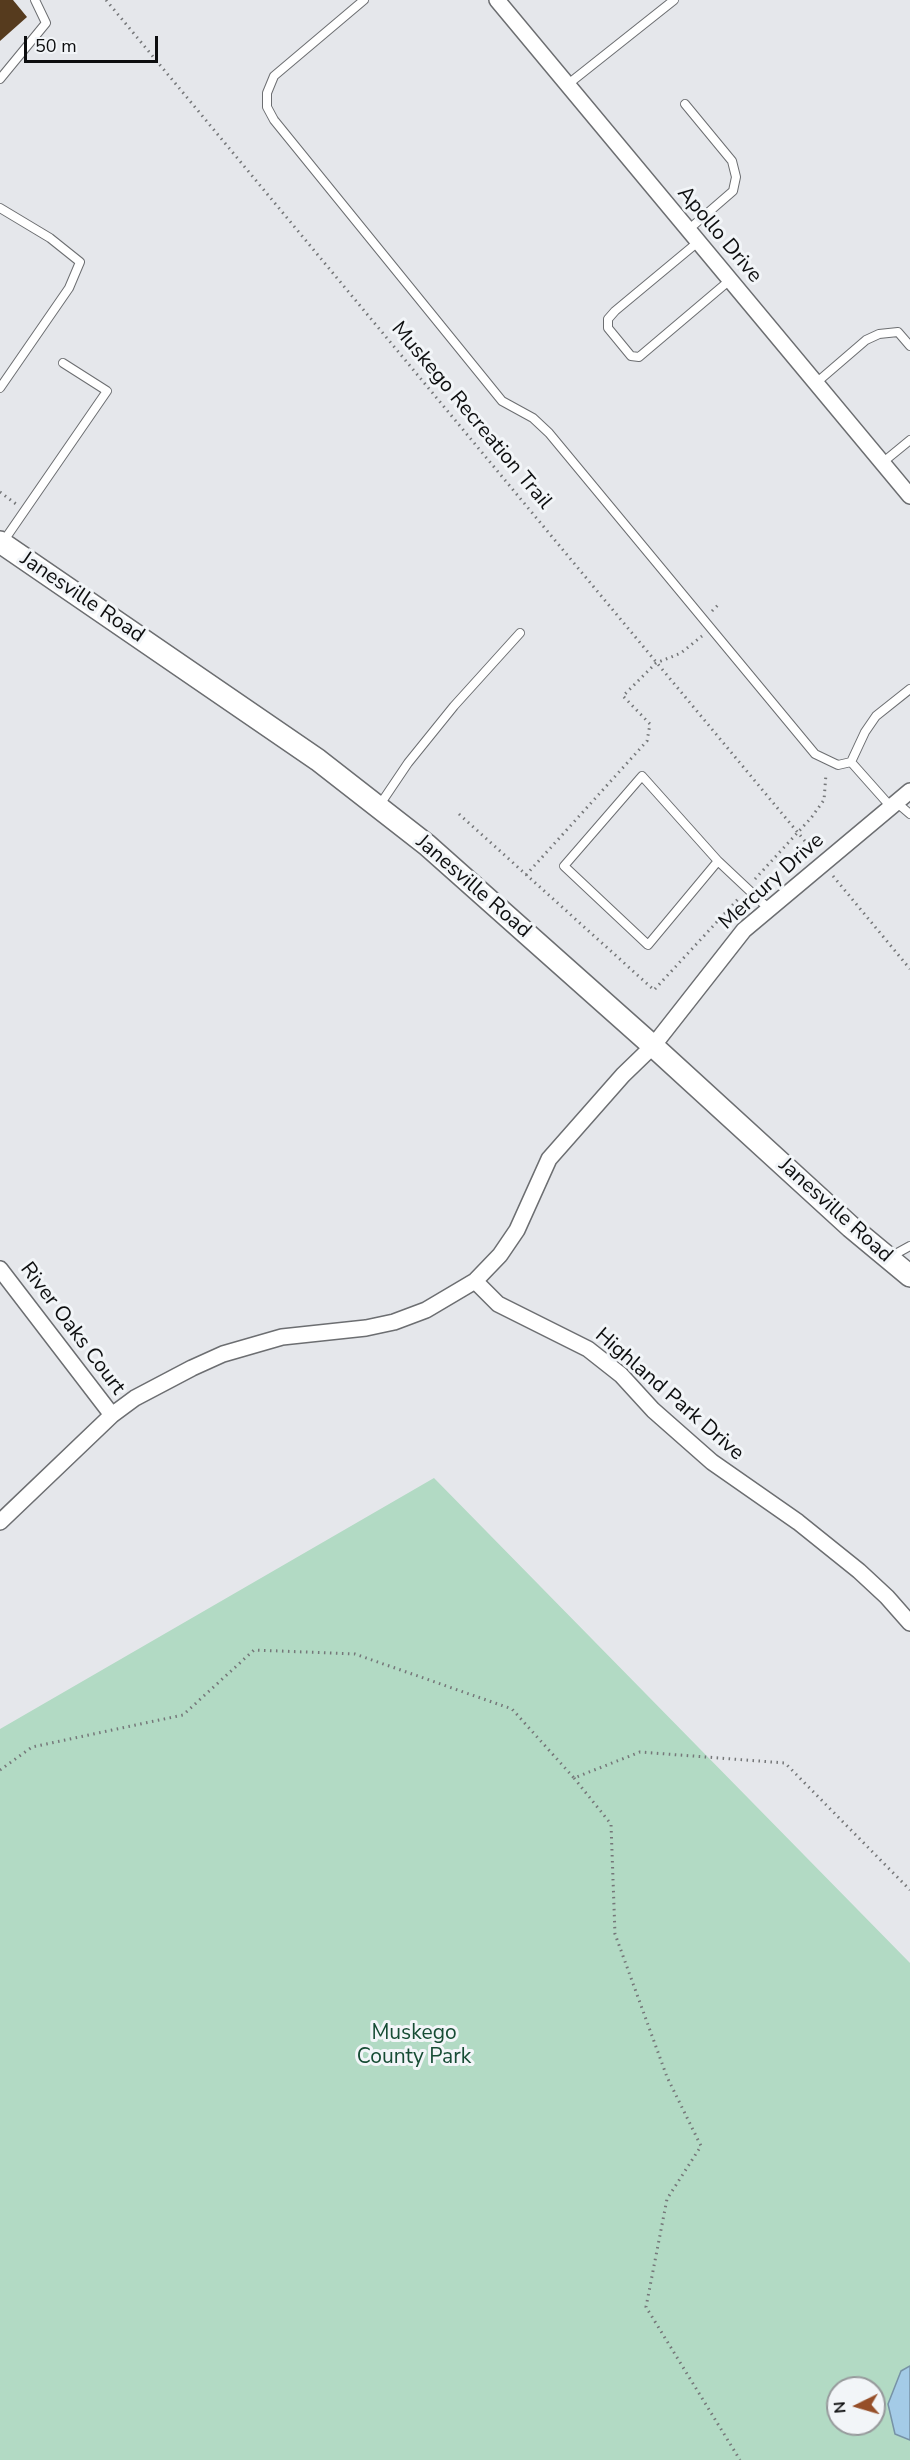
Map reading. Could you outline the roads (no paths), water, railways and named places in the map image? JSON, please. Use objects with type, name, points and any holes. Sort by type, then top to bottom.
[{"type":"main road","name":"Janesville Road","points":[[1,543],[318,760],[379,807],[476,886],[582,985],[910,1276]]},
{"type":"street","name":"Apollo Drive","points":[[497,0],[910,496]]},
{"type":"street","name":"Mercury Drive","points":[[0,1522],[112,1415],[135,1398],[192,1368],[223,1354],[282,1337],[366,1328],[394,1322],[426,1310],[475,1281],[500,1255],[517,1230],[549,1159],[623,1075],[653,1046],[744,930],[910,791]]},
{"type":"street","name":"River Oaks Court","points":[[0,1269],[112,1415]]},
{"type":"street","name":"Highland Park Drive","points":[[475,1281],[498,1304],[588,1349],[621,1375],[654,1410],[712,1462],[798,1522],[859,1571],[910,1623]]},
{"type":"lane","points":[[0,79],[46,24],[39,5],[34,0]]},
{"type":"lane","points":[[364,0],[274,76],[267,93],[267,107],[270,113],[502,401],[533,418],[549,433],[814,754],[838,765],[851,762]]},
{"type":"lane","points":[[567,85],[674,0]]},
{"type":"lane","points":[[685,104],[732,161],[736,177],[733,190],[693,236],[615,311],[608,319],[608,328],[631,356],[639,357],[730,280]]},
{"type":"lane","points":[[0,388],[69,288],[80,262],[50,238],[2,211]]},
{"type":"lane","points":[[816,383],[866,340],[879,334],[898,332],[910,346]]},
{"type":"lane","points":[[1,543],[107,390],[63,363]]},
{"type":"lane","points":[[882,463],[910,440]]},
{"type":"lane","points":[[379,807],[408,763],[454,706],[520,633]]},
{"type":"lane","points":[[851,762],[864,732],[876,716],[910,689]]},
{"type":"lane","points":[[851,762],[894,805],[910,814]]},
{"type":"lane","points":[[718,861],[648,945],[564,866],[642,776],[718,861],[768,908]]},
{"type":"lane","points":[[887,1258],[910,1246]]},
{"type":"water","points":[[910,2366],[910,2440],[895,2434],[888,2404],[901,2371]]},
{"type":"park label","name":"Muskego County Park","points":[[414,2046]]}]
